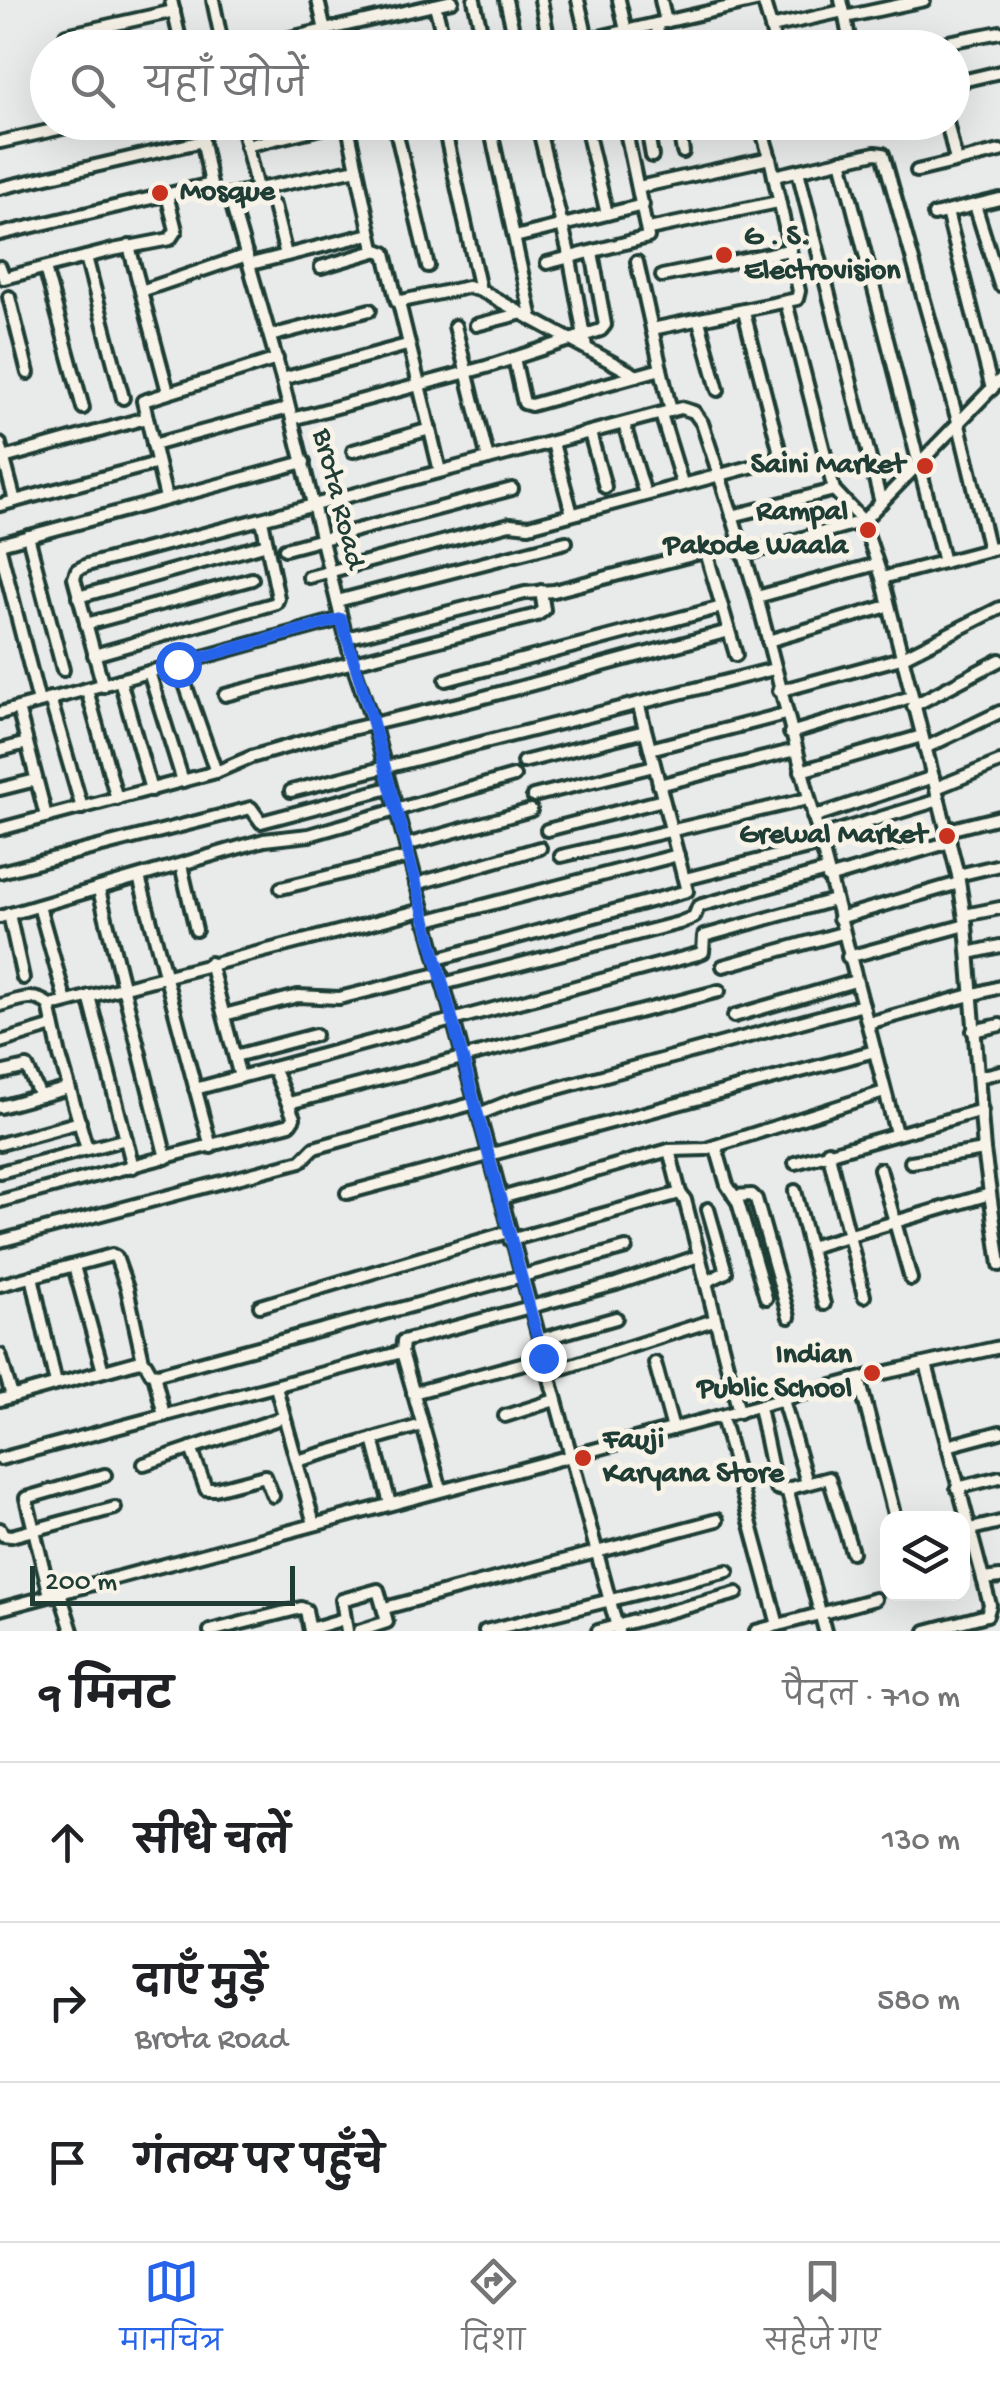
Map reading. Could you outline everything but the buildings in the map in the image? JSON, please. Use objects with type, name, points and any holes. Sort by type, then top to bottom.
[{"type":"street","points":[[212,0],[219,30]]},
{"type":"street","points":[[318,0],[324,29]]},
{"type":"street","points":[[474,0],[481,30]]},
{"type":"street","points":[[506,0],[513,30]]},
{"type":"street","points":[[541,0],[547,30]]},
{"type":"street","points":[[578,0],[585,30]]},
{"type":"street","points":[[619,0],[627,30]]},
{"type":"street","points":[[661,30],[662,0]]},
{"type":"street","points":[[631,30],[712,6],[762,0],[772,30]]},
{"type":"street","points":[[771,27],[843,9],[924,0]]},
{"type":"street","points":[[320,30],[452,1]]},
{"type":"street","points":[[434,5],[441,30]]},
{"type":"street","points":[[84,30],[172,6]]},
{"type":"street","points":[[970,38],[1000,32]]},
{"type":"street","points":[[970,79],[1000,72]]},
{"type":"street","points":[[0,142],[30,135]]},
{"type":"street","points":[[0,188],[203,140],[216,196],[357,169]]},
{"type":"street","points":[[244,140],[257,189]]},
{"type":"street","points":[[246,146],[271,140]]},
{"type":"street","points":[[351,140],[375,251]]},
{"type":"street","points":[[398,140],[428,266]]},
{"type":"street","points":[[447,140],[480,290]]},
{"type":"street","points":[[494,140],[532,319]]},
{"type":"street","points":[[541,140],[584,342]]},
{"type":"street","points":[[588,140],[607,214]]},
{"type":"street","points":[[547,263],[646,239],[648,229],[628,140]]},
{"type":"street","points":[[649,140],[652,156]]},
{"type":"street","points":[[682,140],[684,152]]},
{"type":"street","points":[[652,329],[744,312],[799,296],[765,140]]},
{"type":"street","points":[[951,140],[956,161]]},
{"type":"street","points":[[917,171],[1000,151]]},
{"type":"street","points":[[774,176],[875,153],[885,158],[995,548],[882,578]]},
{"type":"street","points":[[639,187],[770,158]]},
{"type":"street","points":[[840,160],[944,562]]},
{"type":"street","points":[[798,171],[882,503]]},
{"type":"street","points":[[0,234],[212,184]]},
{"type":"street","points":[[28,373],[5,298],[2,273],[45,268],[175,236],[167,195]]},
{"type":"street","name":"Brota Road","points":[[228,195],[277,359],[352,662],[385,766],[617,1628]]},
{"type":"street","points":[[934,215],[1000,199]]},
{"type":"street","points":[[648,229],[778,202]]},
{"type":"street","points":[[515,237],[643,205]]},
{"type":"street","points":[[975,205],[1000,285]]},
{"type":"street","points":[[274,206],[286,256]]},
{"type":"street","points":[[743,555],[864,521],[998,383],[946,212]]},
{"type":"street","points":[[141,291],[249,260],[286,256],[370,234]]},
{"type":"street","points":[[129,246],[168,392]]},
{"type":"street","points":[[662,276],[789,250]]},
{"type":"street","points":[[321,266],[375,251],[385,253],[440,470]]},
{"type":"street","points":[[584,342],[605,325],[592,252]]},
{"type":"street","points":[[86,257],[123,398]]},
{"type":"street","points":[[638,262],[682,484]]},
{"type":"street","points":[[45,268],[83,408]]},
{"type":"street","points":[[399,303],[468,287],[480,290],[571,340],[584,342],[637,376]]},
{"type":"street","points":[[786,302],[834,490],[864,521],[882,578],[949,836],[966,920],[984,1150],[1000,1265]]},
{"type":"street","points":[[270,336],[370,310]]},
{"type":"street","points":[[309,577],[510,524],[529,526],[771,462],[779,454],[744,312]]},
{"type":"street","points":[[476,326],[520,313]]},
{"type":"street","points":[[699,321],[718,390]]},
{"type":"street","points":[[455,326],[488,459]]},
{"type":"street","points":[[153,445],[418,385],[571,340]]},
{"type":"street","points":[[282,379],[407,345]]},
{"type":"street","points":[[514,358],[524,403],[531,405],[660,369]]},
{"type":"street","points":[[166,498],[143,400],[277,359]]},
{"type":"street","points":[[103,686],[74,578],[87,565],[666,412],[682,408],[694,412],[702,423],[720,474],[756,597],[896,1132]]},
{"type":"street","points":[[2,458],[146,418]]},
{"type":"street","points":[[624,424],[646,494]]},
{"type":"street","points":[[353,451],[430,429]]},
{"type":"street","points":[[590,433],[605,487]]},
{"type":"street","points":[[0,444],[15,501]]},
{"type":"street","points":[[553,444],[572,514]]},
{"type":"street","points":[[82,808],[45,700],[0,546],[304,462]]},
{"type":"street","points":[[0,504],[157,463]]},
{"type":"street","points":[[285,549],[512,489]]},
{"type":"street","points":[[732,516],[834,490]]},
{"type":"street","points":[[94,655],[276,604],[262,520]]},
{"type":"street","points":[[28,536],[63,670]]},
{"type":"street","points":[[337,601],[566,542]]},
{"type":"street","points":[[346,638],[540,591],[554,591],[738,543]]},
{"type":"street","points":[[78,597],[267,544]]},
{"type":"street","points":[[706,552],[736,656]]},
{"type":"street","points":[[756,597],[877,564]]},
{"type":"street","points":[[86,624],[252,579]]},
{"type":"street","points":[[225,696],[537,615],[544,610],[540,591]]},
{"type":"street","points":[[768,640],[888,606]]},
{"type":"street","points":[[446,680],[722,607]]},
{"type":"street","points":[[780,691],[901,658],[1000,608]]},
{"type":"street","points":[[1,710],[103,686],[341,619]]},
{"type":"street","points":[[0,829],[216,772],[251,757],[373,723],[729,631]]},
{"type":"street","points":[[790,733],[912,702],[1000,660]]},
{"type":"street","points":[[178,664],[216,772]]},
{"type":"street","points":[[291,792],[774,670]]},
{"type":"street","points":[[150,672],[183,781]]},
{"type":"street","points":[[120,680],[151,790]]},
{"type":"street","points":[[87,690],[117,799]]},
{"type":"street","points":[[437,959],[686,892],[686,879],[639,706]]},
{"type":"street","points":[[18,708],[46,816]]},
{"type":"street","points":[[801,771],[923,742],[1000,712]]},
{"type":"street","points":[[650,749],[785,714]]},
{"type":"street","points":[[523,762],[645,731]]},
{"type":"street","points":[[0,750],[27,743]]},
{"type":"street","points":[[659,785],[795,750]]},
{"type":"street","points":[[813,817],[1000,762]]},
{"type":"street","points":[[533,796],[654,766]]},
{"type":"street","points":[[23,978],[4,915],[264,840],[308,836],[514,776]]},
{"type":"street","points":[[0,790],[36,780]]},
{"type":"street","points":[[0,872],[250,808],[254,808],[262,822],[390,788]]},
{"type":"street","points":[[561,856],[808,799]]},
{"type":"street","points":[[547,830],[662,800]]},
{"type":"street","points":[[686,879],[819,841],[939,800]]},
{"type":"street","points":[[281,888],[531,810]]},
{"type":"street","points":[[224,1015],[298,996],[339,998],[442,978],[679,923],[694,918],[702,904],[827,874],[1000,817]]},
{"type":"street","points":[[416,884],[540,848]]},
{"type":"street","points":[[49,1005],[210,963],[678,856]]},
{"type":"street","points":[[181,866],[196,930]]},
{"type":"street","points":[[839,918],[1000,866]]},
{"type":"street","points":[[139,876],[211,1147]]},
{"type":"street","points":[[99,890],[166,1158]]},
{"type":"street","points":[[195,1089],[698,954],[702,952],[704,936],[834,900]]},
{"type":"street","points":[[39,906],[66,1002]]},
{"type":"street","points":[[848,956],[1000,908]]},
{"type":"street","points":[[723,966],[842,933]]},
{"type":"street","points":[[968,953],[1000,946]]},
{"type":"street","points":[[210,963],[240,1078]]},
{"type":"street","points":[[734,1016],[855,981]]},
{"type":"street","points":[[868,1023],[1000,986]]},
{"type":"street","points":[[289,1102],[718,992]]},
{"type":"street","points":[[0,1005],[39,996],[49,1005],[87,1149]]},
{"type":"street","points":[[89,996],[133,1167]]},
{"type":"street","points":[[0,1241],[301,1160],[314,1148],[514,1100],[863,1005]]},
{"type":"street","points":[[973,1032],[1000,1025]]},
{"type":"street","points":[[0,1042],[54,1026]]},
{"type":"street","points":[[234,1056],[315,1035]]},
{"type":"street","points":[[347,1193],[875,1051]]},
{"type":"street","points":[[0,1072],[28,1067],[40,1096]]},
{"type":"street","points":[[0,1201],[290,1124],[294,1118],[273,1068]]},
{"type":"street","points":[[979,1078],[1000,1072]]},
{"type":"street","points":[[0,1107],[69,1088]]},
{"type":"street","points":[[501,1198],[670,1150],[716,1146],[884,1092]]},
{"type":"street","points":[[794,1163],[982,1110]]},
{"type":"street","points":[[0,1144],[80,1122]]},
{"type":"street","points":[[0,1172],[126,1139]]},
{"type":"street","points":[[716,1146],[766,1298]]},
{"type":"street","points":[[670,1150],[739,1412]]},
{"type":"street","points":[[911,1162],[984,1150]]},
{"type":"street","points":[[828,1151],[864,1296]]},
{"type":"street","points":[[986,1163],[1000,1160]]},
{"type":"street","points":[[880,1169],[911,1280]]},
{"type":"street","points":[[795,1191],[824,1304]]},
{"type":"street","points":[[260,1306],[680,1193]]},
{"type":"street","points":[[810,1246],[990,1194]]},
{"type":"street","points":[[734,1196],[752,1195],[756,1199],[790,1317]]},
{"type":"street","points":[[706,1282],[726,1272],[708,1208]]},
{"type":"street","points":[[154,1374],[626,1248]]},
{"type":"street","points":[[441,1490],[402,1342],[700,1256]]},
{"type":"street","points":[[0,1285],[116,1257],[144,1361],[154,1374],[164,1415]]},
{"type":"street","points":[[74,1266],[104,1371]]},
{"type":"street","points":[[32,1276],[56,1384]]},
{"type":"street","points":[[539,1340],[616,1318]]},
{"type":"street","points":[[547,1373],[714,1320]]},
{"type":"street","points":[[0,1609],[859,1379],[1000,1347]]},
{"type":"street","points":[[0,1459],[402,1352]]},
{"type":"street","points":[[0,1355],[6,1398],[144,1361]]},
{"type":"street","points":[[413,1393],[543,1358]]},
{"type":"street","points":[[655,1363],[674,1429]]},
{"type":"street","points":[[926,1364],[962,1511]]},
{"type":"street","points":[[859,1379],[893,1511]]},
{"type":"street","points":[[276,1387],[314,1524]]},
{"type":"street","points":[[505,1416],[555,1400]]},
{"type":"street","points":[[783,1400],[807,1483]]},
{"type":"street","points":[[759,1407],[774,1484],[779,1490],[825,1478],[832,1481],[852,1552]]},
{"type":"street","points":[[144,1464],[284,1417]]},
{"type":"street","points":[[722,1418],[774,1628]]},
{"type":"street","points":[[297,1461],[422,1425]]},
{"type":"street","points":[[946,1446],[1000,1432]]},
{"type":"street","points":[[373,1439],[390,1504]]},
{"type":"street","points":[[190,1448],[206,1488],[265,1476],[273,1496]]},
{"type":"street","points":[[72,1631],[55,1594],[26,1498],[104,1475]]},
{"type":"street","points":[[957,1488],[1000,1477]]},
{"type":"street","points":[[788,1489],[825,1631]]},
{"type":"street","points":[[0,1528],[6,1536],[116,1508]]},
{"type":"street","points":[[385,1608],[718,1520]]},
{"type":"street","points":[[970,1530],[1000,1522]]},
{"type":"street","points":[[926,1631],[987,1615],[990,1605],[970,1542]]},
{"type":"street","points":[[485,1631],[728,1570]]},
{"type":"street","points":[[983,1579],[1000,1577]]},
{"type":"street","points":[[210,1631],[301,1608],[306,1610],[310,1630],[345,1625],[342,1600],[377,1590],[387,1622],[359,1631]]},
{"type":"street","points":[[598,1631],[737,1592]]},
{"type":"street","points":[[756,1631],[875,1599]]},
{"type":"place","name":"Mosque","points":[[160,193]]},
{"type":"place","name":"G . S. Electrovision","points":[[724,255]]},
{"type":"place","name":"Saini Market","points":[[925,466]]},
{"type":"place","name":"Rampal Pakode Waala","points":[[868,530]]},
{"type":"place","name":"Grewal Market","points":[[947,836]]},
{"type":"place","name":"Indian Public School","points":[[872,1373]]},
{"type":"place","name":"Fauji Karyana Store","points":[[583,1458]]},
{"type":"route","points":[[178,664],[341,619],[373,723],[543,1358]]}]
